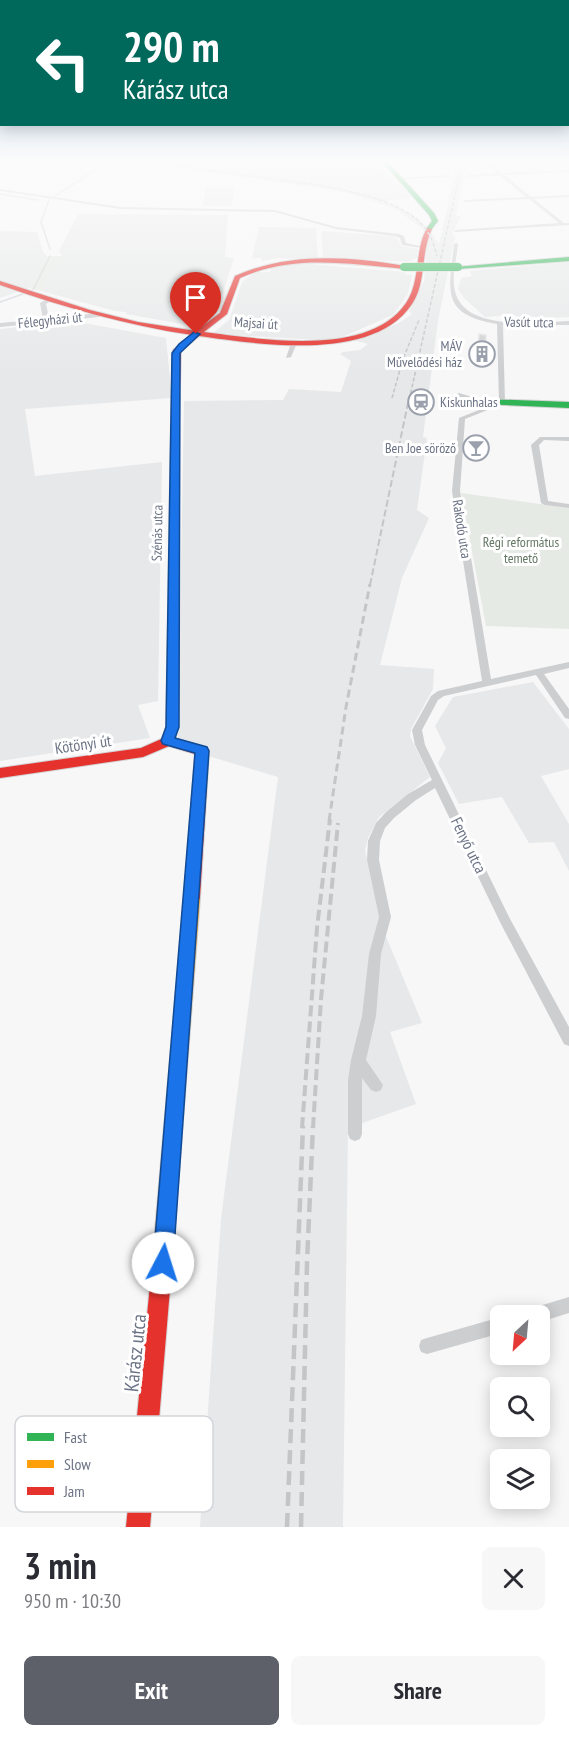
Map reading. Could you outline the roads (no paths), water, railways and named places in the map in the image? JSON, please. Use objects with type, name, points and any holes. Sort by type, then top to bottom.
[{"type":"main road","points":[[422,247],[425,235],[430,230]]},
{"type":"main road","name":"Majsai út","points":[[0,283],[99,315],[179,331],[294,343],[328,343],[345,340],[390,322],[401,314],[419,284],[422,247]]},
{"type":"main road","name":"Szénás utca","points":[[168,741],[172,727],[176,353],[182,345],[210,325],[226,308],[237,277],[255,267],[296,260],[404,267],[458,267],[569,259]]},
{"type":"main road","points":[[179,331],[191,331],[210,325]]},
{"type":"main road","points":[[483,402],[569,405]]},
{"type":"main road","name":"Kötönyi út","points":[[0,773],[142,752],[168,741]]},
{"type":"main road","name":"Kárász utca","points":[[149,1416],[161,1286],[202,751],[168,741]]},
{"type":"main road","name":"Kárász utca","points":[[138,1527],[139,1512]]},
{"type":"street","points":[[359,230],[397,234],[402,237],[404,244],[422,247]]},
{"type":"street","points":[[456,231],[468,230]]},
{"type":"street","name":"Vasút utca","points":[[456,244],[452,284],[454,298],[463,311],[487,325],[501,322],[569,323]]},
{"type":"street","points":[[46,320],[43,303],[49,300]]},
{"type":"street","name":"Félegyházi út","points":[[0,325],[99,315]]},
{"type":"street","points":[[501,322],[499,326],[502,403]]},
{"type":"street","points":[[494,332],[500,340]]},
{"type":"street","points":[[288,357],[294,343]]},
{"type":"street","name":"Rakodó utca","points":[[487,683],[456,482],[462,418],[502,403]]},
{"type":"street","points":[[569,439],[542,438],[535,445],[545,503],[569,506]]},
{"type":"street","name":"Fenyő utca","points":[[569,665],[437,694],[418,724],[417,736],[505,920],[569,1040]]},
{"type":"street","points":[[538,672],[569,716]]},
{"type":"street","points":[[355,1134],[355,1080],[369,1016],[375,954],[385,917],[373,860],[374,841],[380,826],[390,815],[412,797],[438,781]]},
{"type":"street","points":[[358,1060],[376,1085]]},
{"type":"street","points":[[550,1311],[569,1305]]},
{"type":"street","points":[[427,1346],[490,1328]]},
{"type":"waterway","points":[[44,230],[50,249]]},
{"type":"waterway","points":[[33,290],[50,256]]},
{"type":"waterway","points":[[0,302],[23,294]]},
{"type":"railway","points":[[426,230],[437,256]]},
{"type":"railway","points":[[408,405],[447,230]]},
{"type":"railway","points":[[392,398],[403,359],[419,320]]},
{"type":"railway","points":[[370,585],[408,403]]},
{"type":"railway","points":[[329,821],[346,707],[370,584]]},
{"type":"railway","points":[[302,1128],[317,928],[330,819]]},
{"type":"railway","points":[[313,1128],[321,999],[338,823]]},
{"type":"railway","points":[[287,1527],[303,1126]]},
{"type":"railway","points":[[301,1527],[307,1263],[313,1126]]},
{"type":"place","name":"MÁV Művelődési ház","points":[[482,354]]},
{"type":"place","name":"Kiskunhalas","points":[[421,402]]},
{"type":"place","name":"Ben Joe söröző","points":[[476,448]]},
{"type":"park label","name":"Régi református temető","points":[[521,550]]}]
